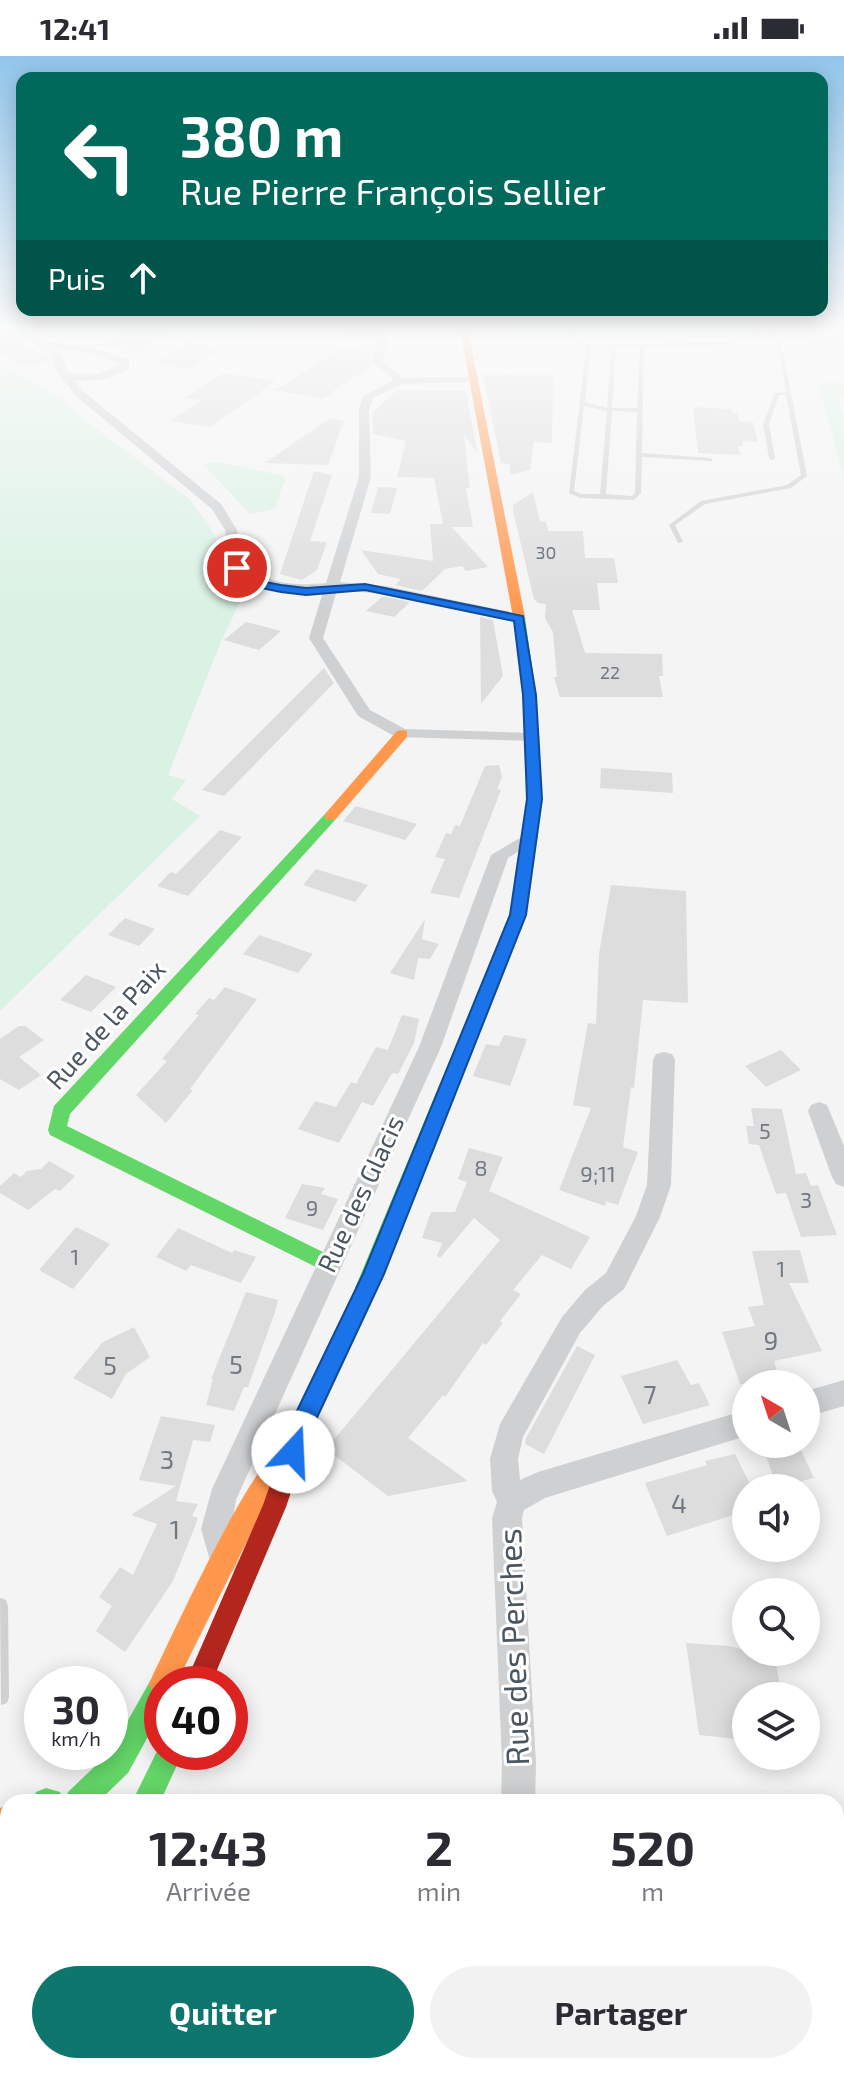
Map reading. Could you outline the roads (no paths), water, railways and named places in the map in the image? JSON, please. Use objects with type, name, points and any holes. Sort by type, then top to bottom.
[{"type":"street","points":[[117,424],[217,507],[231,530],[237,568],[256,583],[306,592],[365,587],[519,618]]},
{"type":"street","points":[[364,424],[365,477],[316,638],[364,713],[402,734],[532,738]]},
{"type":"street","points":[[206,1666],[274,1507],[302,1425],[373,1274],[518,915],[534,799],[530,695],[519,618],[481,424]]},
{"type":"street","name":"Rue de la Paix","points":[[328,1264],[57,1130],[61,1111],[275,879],[402,734]]},
{"type":"street","name":"Rue des Glacis","points":[[225,1562],[216,1529],[222,1499],[430,1047],[500,855],[530,838]]},
{"type":"street","points":[[512,1501],[507,1491],[504,1459],[510,1434],[571,1325],[594,1298],[615,1281],[648,1217],[659,1185],[664,1060]]},
{"type":"street","points":[[819,1111],[844,1177]]},
{"type":"street","points":[[820,1400],[844,1393]]},
{"type":"street","points":[[171,1666],[253,1503],[302,1425]]},
{"type":"street","name":"Rue des Perches","points":[[518,1794],[507,1518],[512,1501],[538,1486],[732,1427]]},
{"type":"street","points":[[88,1794],[105,1781],[130,1747],[144,1719]]},
{"type":"street","points":[[150,1794],[161,1770]]},
{"type":"lane","points":[[579,424],[571,492],[580,496],[634,498],[638,493],[640,424]]},
{"type":"lane","points":[[603,496],[609,424]]},
{"type":"lane","points":[[766,424],[772,458]]},
{"type":"lane","points":[[680,542],[672,525],[703,502],[789,487],[801,480],[804,476],[793,424]]},
{"type":"lane","points":[[640,455],[710,460]]},
{"type":"lane","points":[[0,1606],[1,1697]]}]
